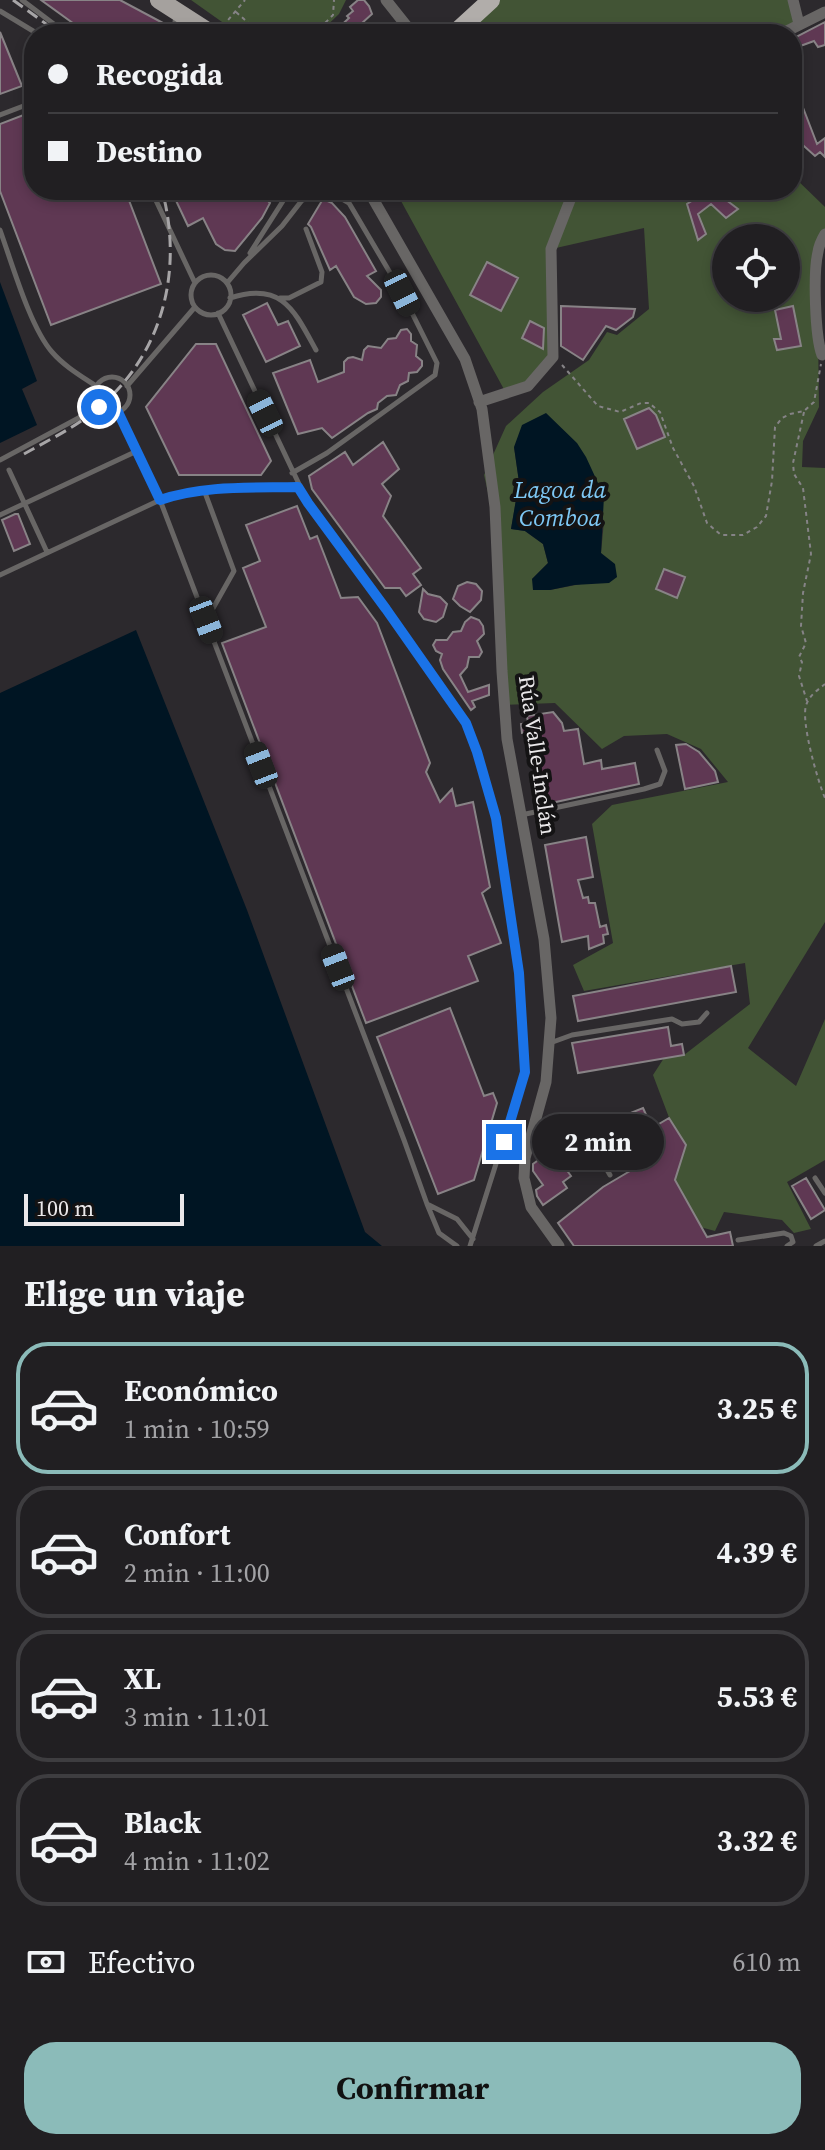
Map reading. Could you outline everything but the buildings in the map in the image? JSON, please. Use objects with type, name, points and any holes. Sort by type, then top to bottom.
[{"type":"highway","points":[[465,24],[491,0]]},
{"type":"main road","points":[[166,3],[206,24]]},
{"type":"street","points":[[386,0],[405,24]]},
{"type":"street","points":[[793,0],[799,24],[825,12]]},
{"type":"street","name":"Rúa Valle-Inclán","points":[[374,200],[465,359],[479,402],[495,507],[505,717],[544,939],[551,1018],[546,1082],[525,1158],[524,1178],[531,1207],[559,1246]]},
{"type":"street","points":[[479,402],[528,386],[553,357],[551,249],[570,200]]},
{"type":"street","points":[[824,353],[818,345],[816,316],[817,253],[825,234]]},
{"type":"lane","points":[[22,0],[54,24]]},
{"type":"lane","points":[[166,3],[171,24]]},
{"type":"lane","points":[[0,11],[24,26]]},
{"type":"lane","points":[[0,115],[24,106]]},
{"type":"lane","points":[[156,200],[195,283]]},
{"type":"lane","points":[[244,263],[284,200]]},
{"type":"lane","points":[[227,283],[282,226],[302,200]]},
{"type":"lane","points":[[292,473],[327,453],[435,375],[437,363],[402,293],[349,203],[343,200]]},
{"type":"lane","points":[[230,298],[263,292],[289,298],[321,282],[322,272],[306,229]]},
{"type":"lane","points":[[0,230],[36,327],[50,350],[96,386]]},
{"type":"lane","points":[[211,275],[227,283],[230,298],[226,307],[218,313],[208,314],[195,307],[191,295],[199,279],[211,275]]},
{"type":"lane","points":[[279,298],[296,313],[316,350]]},
{"type":"lane","points":[[127,386],[195,307]]},
{"type":"lane","points":[[218,313],[298,487],[466,723],[496,818],[519,973],[525,1072],[472,1243]]},
{"type":"lane","points":[[112,377],[120,379],[127,386],[129,401],[122,410],[107,412],[99,407],[94,397],[96,386],[103,380],[112,377]]},
{"type":"lane","points":[[0,460],[99,407]]},
{"type":"lane","points":[[118,412],[160,500],[427,1204],[439,1233],[457,1246]]},
{"type":"lane","points":[[0,515],[137,451]]},
{"type":"lane","points":[[9,470],[47,552]]},
{"type":"lane","points":[[0,575],[180,493],[298,487]]},
{"type":"lane","points":[[204,490],[234,571],[206,620]]},
{"type":"lane","points":[[520,815],[660,784],[665,771],[657,750]]},
{"type":"lane","points":[[549,1044],[572,1035],[672,1019],[682,1024],[699,1022],[707,1013]]},
{"type":"lane","points":[[535,1124],[584,1130],[610,1175]]},
{"type":"lane","points":[[815,1178],[825,1193]]},
{"type":"lane","points":[[427,1204],[457,1219],[472,1243]]},
{"type":"lane","points":[[738,1240],[784,1233],[791,1236],[793,1242],[787,1246]]},
{"type":"lane","points":[[816,1246],[825,1241]]},
{"type":"path","points":[[223,24],[245,0]]},
{"type":"path","points":[[324,24],[333,15],[334,0]]},
{"type":"path","points":[[235,11],[250,24]]},
{"type":"path","points":[[553,357],[598,406],[620,412],[649,403],[660,412],[673,448],[694,486],[707,523],[721,535],[743,535],[757,527],[766,516],[772,481],[775,427],[782,418],[804,411],[814,402],[824,353]]},
{"type":"path","points":[[804,411],[793,463],[794,474],[803,488],[811,554],[803,593],[801,626],[806,643],[799,657],[802,662],[799,676],[807,701],[804,713],[810,745],[825,798]]},
{"type":"path","points":[[807,701],[825,684]]},
{"type":"green space","points":[[191,0],[346,0],[339,14],[328,24],[225,24]]},
{"type":"green space","points":[[496,0],[793,0],[799,24],[472,24]]},
{"type":"green space","points":[[802,185],[825,207],[825,239],[817,254],[819,407],[803,441],[802,467],[825,468],[825,922],[748,1048],[796,1086],[825,1019],[825,1160],[787,1182],[811,1229],[794,1233],[782,1220],[724,1212],[715,1231],[689,1224],[688,1210],[673,1174],[682,1152],[653,1075],[664,1058],[684,1055],[750,1004],[745,963],[584,991],[573,965],[613,943],[592,824],[612,805],[728,782],[701,749],[667,734],[624,736],[602,749],[555,703],[504,705],[496,527],[484,475],[506,426],[543,392],[589,360],[607,332],[617,335],[649,309],[644,228],[556,248],[553,357],[528,386],[506,393],[400,200],[802,200]],"holes":[[[514,447],[604,521],[601,553],[617,577],[550,590],[532,579],[548,563],[543,544],[525,531],[511,529],[519,482]]]},
{"type":"water","points":[[0,282],[37,381],[22,389],[37,425],[0,443]]},
{"type":"water","name":"Lagoa da Comboa","points":[[546,413],[577,443],[604,496],[601,553],[615,564],[617,577],[609,583],[533,590],[532,579],[548,563],[543,544],[525,531],[511,529],[519,482],[514,447],[522,425]]},
{"type":"water","points":[[136,630],[247,910],[365,1232],[382,1246],[0,1246],[0,693]]},
{"type":"railway","points":[[13,0],[46,24]]},
{"type":"railway","points":[[24,454],[88,416],[113,395],[149,344],[161,315],[168,285],[170,254],[164,200]]},
{"type":"route","points":[[99,407],[107,412],[118,412],[160,500],[204,490],[298,487],[466,723],[496,818],[519,973],[525,1072],[504,1142]]}]
